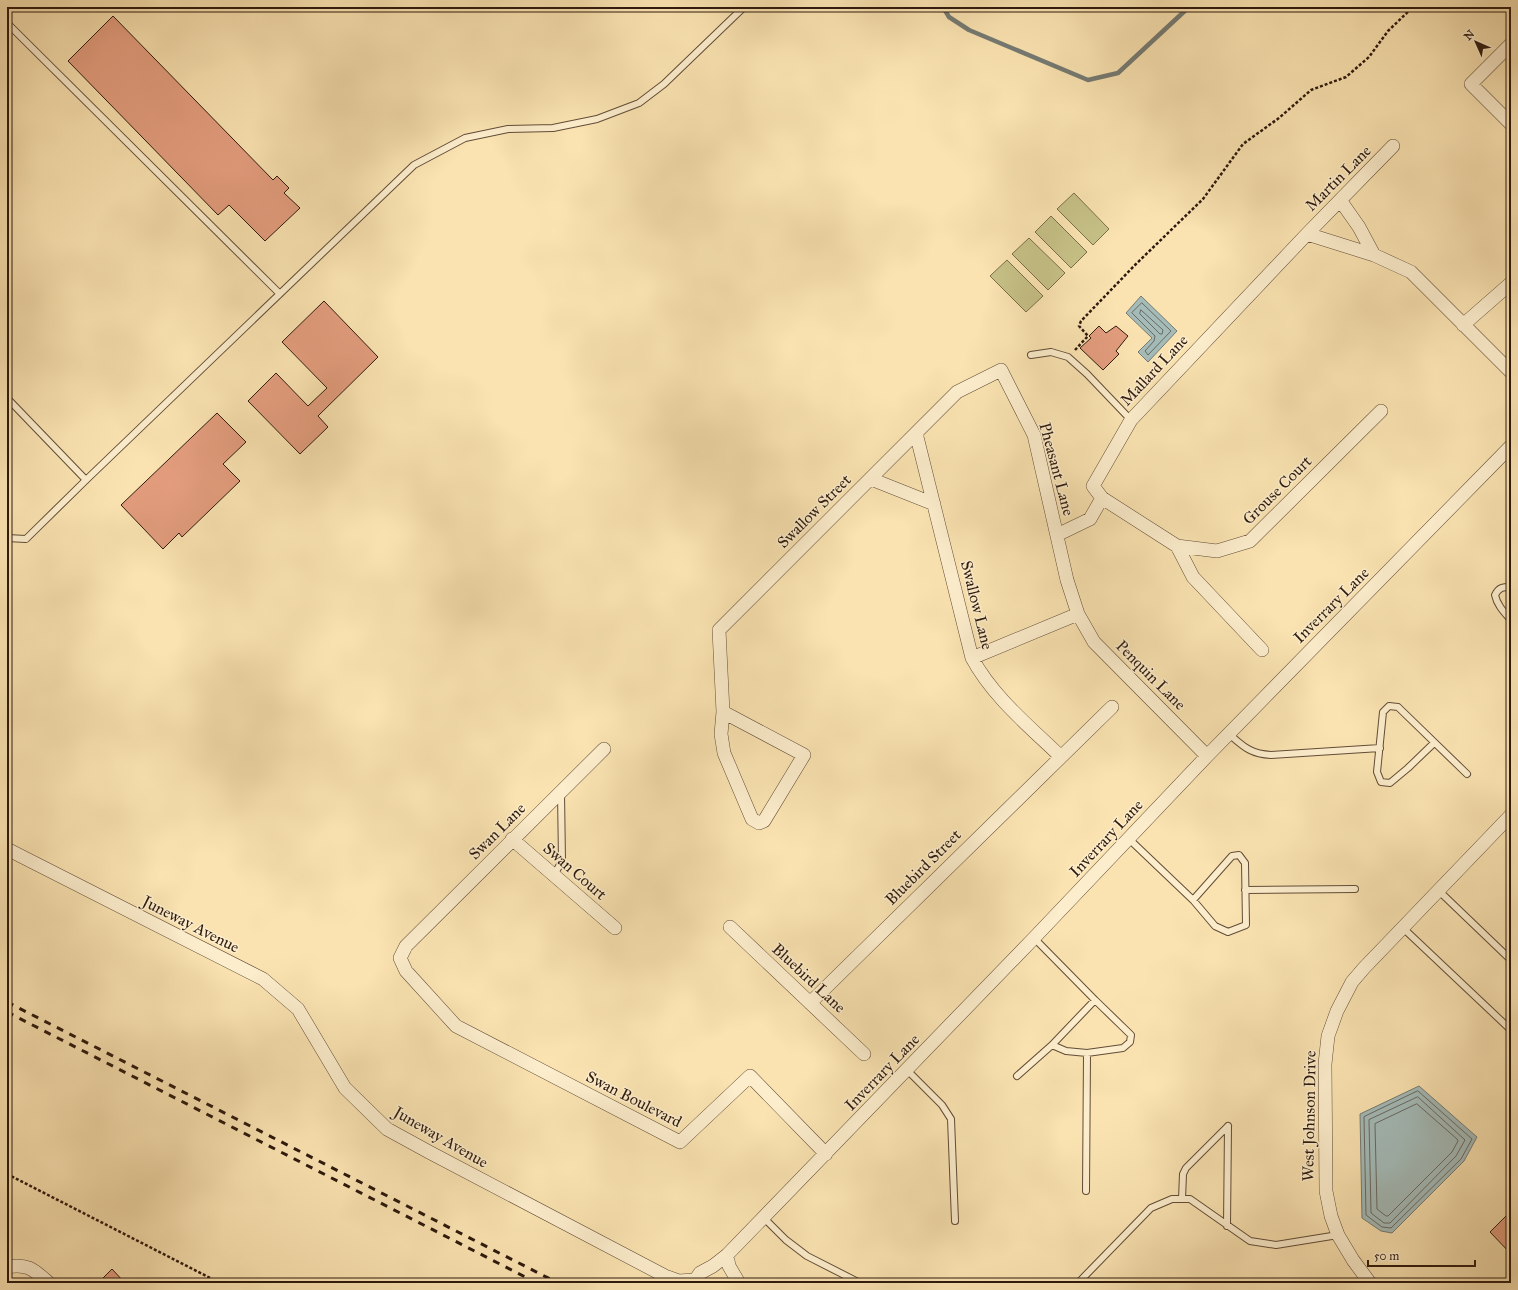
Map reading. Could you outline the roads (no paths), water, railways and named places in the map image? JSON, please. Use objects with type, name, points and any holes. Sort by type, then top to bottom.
[{"type":"street","points":[[1511,44],[1471,84],[1511,124]]},
{"type":"street","name":"Martin Lane","points":[[1307,234],[1393,146]]},
{"type":"street","points":[[1340,200],[1359,227],[1374,254]]},
{"type":"street","points":[[1307,234],[1374,254],[1411,272],[1511,372]]},
{"type":"street","name":"Mallard Lane","points":[[1102,498],[1094,486],[1131,420],[1307,234]]},
{"type":"street","points":[[1463,324],[1511,283]]},
{"type":"street","name":"Swallow Street","points":[[723,712],[804,755],[764,821],[759,823],[752,819],[724,753],[720,734],[723,712],[718,630],[957,392],[1001,370]]},
{"type":"street","name":"Pheasant Lane","points":[[1001,370],[1034,435],[1067,580],[1078,614]]},
{"type":"street","name":"Grouse Court","points":[[1177,546],[1217,551],[1250,541],[1381,411]]},
{"type":"street","name":"Swallow Lane","points":[[916,433],[972,658],[981,675],[1002,700],[1060,756]]},
{"type":"street","name":"Inverrary Lane","points":[[694,1282],[700,1274],[727,1255],[764,1218],[1129,839],[1228,733],[1511,446]]},
{"type":"street","points":[[871,479],[934,504]]},
{"type":"street","points":[[1057,535],[1090,518],[1102,498],[1177,546],[1192,577],[1262,650]]},
{"type":"street","points":[[972,658],[1078,614]]},
{"type":"street","name":"Penquin Lane","points":[[1078,614],[1094,642],[1206,756]]},
{"type":"street","name":"Bluebird Street","points":[[810,1003],[1112,706]]},
{"type":"street","name":"Swan Lane","points":[[497,1048],[456,1026],[406,971],[400,958],[406,946],[604,749]]},
{"type":"street","name":"West Johnson Drive","points":[[1370,1283],[1353,1260],[1338,1235],[1331,1216],[1326,1190],[1324,1064],[1328,1036],[1337,1011],[1352,982],[1511,815]]},
{"type":"street","name":"Swan Court","points":[[512,839],[616,928]]},
{"type":"street","name":"Juneway Avenue","points":[[7,849],[263,979],[298,1009],[345,1088],[387,1129],[665,1276],[679,1281],[694,1282]]},
{"type":"street","name":"Bluebird Lane","points":[[730,927],[864,1054]]},
{"type":"street","name":"Swan Boulevard","points":[[497,1048],[680,1142],[750,1076],[826,1154]]},
{"type":"street","points":[[727,1255],[729,1266],[739,1283]]},
{"type":"street","points":[[7,1267],[19,1265],[33,1269],[49,1283]]},
{"type":"lane","points":[[7,538],[26,539],[414,165],[465,138],[508,129],[552,128],[597,119],[639,103],[664,84],[744,7]]},
{"type":"lane","points":[[7,23],[280,294]]},
{"type":"lane","points":[[1031,355],[1051,352],[1068,357],[1087,374],[1131,420]]},
{"type":"lane","points":[[7,398],[86,480]]},
{"type":"lane","points":[[1511,587],[1501,587],[1495,595],[1496,602],[1511,620]]},
{"type":"lane","points":[[1434,743],[1390,783],[1381,782],[1377,772],[1383,712],[1389,706],[1398,707],[1466,774]]},
{"type":"lane","points":[[1228,733],[1248,750],[1259,754],[1271,755],[1380,748]]},
{"type":"lane","points":[[554,875],[562,861],[561,792]]},
{"type":"lane","points":[[1129,839],[1193,900],[1215,926],[1228,932],[1246,925],[1245,863],[1239,855],[1232,856],[1193,900]]},
{"type":"lane","points":[[1245,890],[1355,890]]},
{"type":"lane","points":[[1439,891],[1511,960]]},
{"type":"lane","points":[[1404,928],[1511,1030]]},
{"type":"lane","points":[[1034,938],[1131,1035],[1130,1042],[1123,1048],[1087,1052],[1066,1051],[1052,1044]]},
{"type":"lane","points":[[1017,1076],[1052,1044],[1095,1000]]},
{"type":"lane","points":[[1086,1191],[1087,1052]]},
{"type":"lane","points":[[907,1070],[942,1105],[951,1119],[955,1220]]},
{"type":"lane","points":[[1182,1199],[1183,1174],[1186,1168],[1228,1126],[1227,1226]]},
{"type":"lane","points":[[1078,1283],[1151,1208],[1172,1199],[1190,1200],[1250,1241],[1276,1245],[1338,1235]]},
{"type":"lane","points":[[764,1218],[786,1240],[808,1256],[860,1283]]},
{"type":"water","points":[[1141,296],[1177,331],[1148,362],[1138,352],[1152,338],[1126,313]]},
{"type":"water","points":[[1419,1086],[1477,1137],[1464,1161],[1392,1233],[1381,1231],[1362,1218],[1360,1114]]},
{"type":"waterway","points":[[943,7],[949,17],[969,30],[1088,80],[1118,73],[1189,7]]},
{"type":"railway","points":[[7,1002],[558,1283]]},
{"type":"railway","points":[[7,1012],[537,1283]]}]
